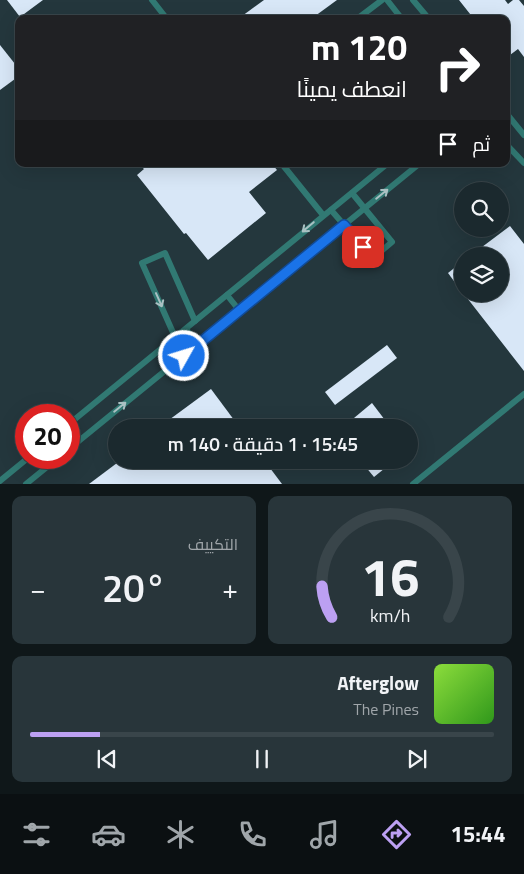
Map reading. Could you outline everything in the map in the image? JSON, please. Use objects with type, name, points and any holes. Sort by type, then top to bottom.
[{"type":"lane","points":[[152,0],[164,15]]},
{"type":"lane","points":[[361,15],[382,0]]},
{"type":"lane","points":[[387,0],[399,15]]},
{"type":"lane","points":[[414,0],[426,15]]},
{"type":"lane","points":[[510,117],[522,127],[524,135]]},
{"type":"lane","points":[[510,148],[524,163]]},
{"type":"lane","points":[[284,167],[323,215]]},
{"type":"lane","points":[[80,415],[383,167]]},
{"type":"lane","points":[[80,440],[415,167]]},
{"type":"lane","points":[[331,210],[373,258],[392,242],[352,193]]},
{"type":"lane","points":[[175,337],[142,264],[165,253],[196,321]]},
{"type":"lane","points":[[226,295],[239,310]]},
{"type":"lane","points":[[186,329],[198,344]]},
{"type":"lane","points":[[413,484],[524,394]]},
{"type":"lane","points":[[0,481],[15,469]]},
{"type":"lane","points":[[26,484],[44,469]]},
{"type":"lane","points":[[33,478],[38,484]]},
{"type":"building","points":[[7,0],[43,0],[23,15],[18,15]]},
{"type":"building","points":[[264,0],[337,0],[316,15],[243,15]]},
{"type":"building","points":[[459,0],[505,0],[508,4],[513,0],[519,0],[524,6],[524,57],[518,49],[510,55],[510,15],[471,15]]},
{"type":"building","points":[[0,45],[15,64],[15,79],[0,90]]},
{"type":"building","points":[[142,167],[274,167],[277,170],[249,192],[266,213],[208,260],[186,233],[184,234],[137,175],[144,169]]},
{"type":"building","points":[[509,227],[524,244],[524,371],[470,302],[509,302],[509,247],[482,247],[495,237],[509,237]]},
{"type":"building","points":[[454,268],[454,281],[448,273]]},
{"type":"building","points":[[387,345],[397,358],[335,405],[325,392]]},
{"type":"building","points":[[211,389],[233,419],[170,419]]},
{"type":"building","points":[[372,403],[384,419],[353,419]]},
{"type":"building","points":[[109,469],[271,469],[282,484],[89,484]]},
{"type":"building","points":[[367,469],[384,469],[374,477]]},
{"type":"route","points":[[184,356],[344,225],[363,247]]}]
